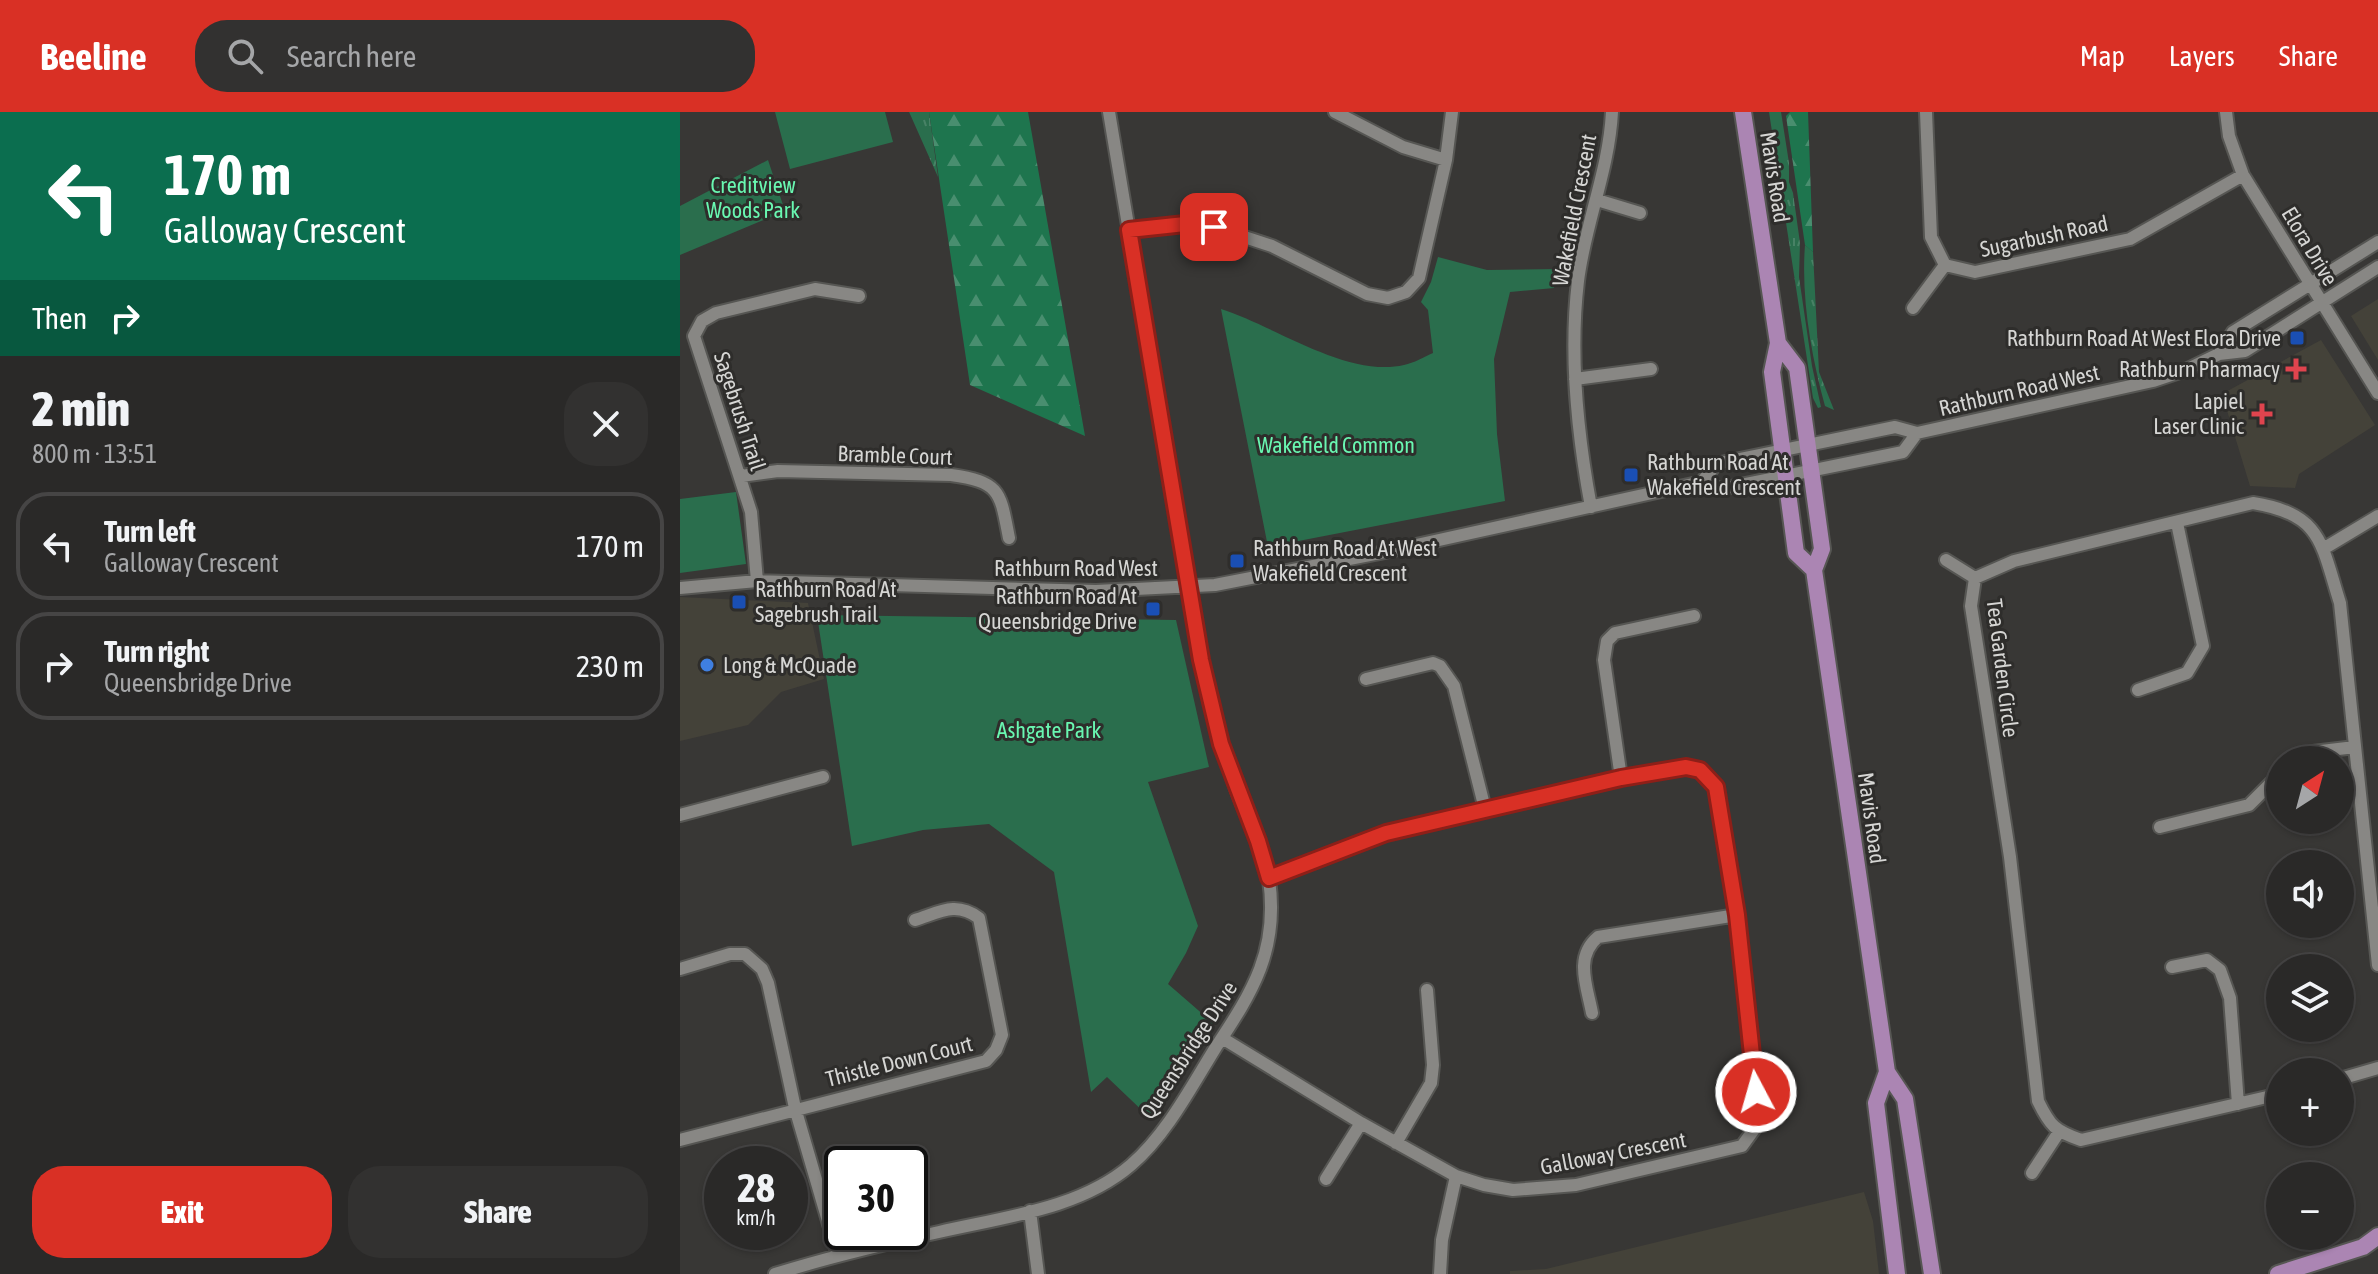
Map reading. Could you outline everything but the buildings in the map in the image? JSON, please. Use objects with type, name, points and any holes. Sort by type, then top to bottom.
[{"type":"main road","name":"Mavis Road","points":[[1743,112],[1778,343],[1772,372],[1796,553],[1814,570]]},
{"type":"main road","name":"Mavis Road","points":[[1778,343],[1797,368],[1822,549],[1814,570],[1887,1072],[1905,1099],[1932,1274]]},
{"type":"main road","name":"Mavis Road","points":[[1887,1072],[1876,1103],[1897,1274]]},
{"type":"main road","points":[[2278,1274],[2370,1248],[2378,1236]]},
{"type":"street","points":[[1109,112],[1189,587]]},
{"type":"street","points":[[1335,112],[1403,147],[1446,160]]},
{"type":"street","points":[[1129,230],[1185,224],[1214,227],[1272,246],[1367,294],[1388,298],[1406,292],[1419,278],[1446,160],[1452,112]]},
{"type":"street","name":"Wakefield Crescent","points":[[1591,507],[1580,439],[1575,379],[1578,279],[1597,200],[1612,112]]},
{"type":"street","points":[[1913,308],[1945,265],[1931,237],[1926,112]]},
{"type":"street","name":"Elora Drive","points":[[2226,112],[2229,136],[2243,175],[2378,393]]},
{"type":"street","name":"Sugarbush Road","points":[[1945,265],[1975,272],[2130,239],[2243,175]]},
{"type":"street","points":[[1597,200],[1640,213]]},
{"type":"street","name":"Rathburn Road West","points":[[2219,354],[2233,332],[2378,242]]},
{"type":"street","name":"Rathburn Road West","points":[[1702,482],[1716,464],[1895,427],[1917,433],[2153,381],[2219,354],[2245,351],[2378,267]]},
{"type":"street","name":"Sagebrush Trail","points":[[757,581],[751,512],[694,336],[702,321],[716,313],[815,289],[859,296]]},
{"type":"street","points":[[1575,379],[1651,369]]},
{"type":"street","name":"Rathburn Road West","points":[[680,588],[757,581],[1096,591],[1189,587],[1284,573],[1702,482],[1721,489],[1903,452],[1917,433]]},
{"type":"street","name":"Bramble Court","points":[[741,476],[778,471],[951,475],[975,479],[990,485],[1001,501],[1009,538]]},
{"type":"street","name":"Tea Garden Circle","points":[[2059,1132],[2047,1120],[2038,1101],[2010,857],[1971,606],[1975,578],[2014,561],[2253,503],[2282,508],[2307,522],[2323,549],[2340,603],[2355,747],[2375,883],[2378,965]]},
{"type":"street","points":[[2323,549],[2378,516]]},
{"type":"street","points":[[2138,690],[2187,673],[2203,646],[2177,523]]},
{"type":"street","points":[[1946,560],[1975,578]]},
{"type":"street","name":"Queensbridge Drive","points":[[775,1274],[838,1255],[1030,1211],[1106,1183],[1132,1164],[1163,1130],[1222,1038],[1257,979],[1267,953],[1271,913],[1269,878],[1221,744],[1201,660],[1189,587]]},
{"type":"street","points":[[1621,778],[1604,660],[1607,641],[1615,633],[1694,616]]},
{"type":"street","points":[[1366,679],[1433,663],[1440,666],[1454,686],[1485,809]]},
{"type":"street","name":"Galloway Crescent","points":[[1222,1038],[1361,1123],[1456,1176],[1513,1190],[1576,1185],[1742,1146],[1758,1124],[1737,915],[1716,787],[1700,770],[1686,767],[1621,778],[1386,833],[1269,878]]},
{"type":"street","points":[[680,815],[823,777]]},
{"type":"street","points":[[2160,827],[2249,805],[2266,788]]},
{"type":"street","name":"Thistle Down Court","points":[[795,1108],[986,1061],[996,1050],[1002,1035],[979,918],[968,910],[956,907],[915,920]]},
{"type":"street","points":[[1592,1013],[1583,964],[1586,950],[1598,937],[1737,915]]},
{"type":"street","points":[[680,969],[730,954],[745,954],[762,969],[768,983],[795,1108],[838,1255]]},
{"type":"street","points":[[2172,967],[2207,960],[2220,970],[2230,998],[2238,1104]]},
{"type":"street","points":[[1396,1143],[1431,1083],[1433,1065],[1427,990]]},
{"type":"street","points":[[2354,1075],[2378,1068]]},
{"type":"street","points":[[2032,1173],[2059,1132],[2081,1140],[2266,1097]]},
{"type":"street","points":[[680,1140],[795,1108]]},
{"type":"street","points":[[1326,1179],[1361,1123]]},
{"type":"street","points":[[1440,1274],[1442,1240],[1456,1176]]},
{"type":"street","points":[[1030,1211],[1038,1274]]},
{"type":"shaded area","points":[[2378,299],[2378,360],[2351,316]]},
{"type":"shaded area","points":[[2321,340],[2375,425],[2299,474],[2295,488],[2250,486],[2222,394]]},
{"type":"shaded area","points":[[680,597],[808,603],[824,679],[781,692],[748,725],[680,741]]},
{"type":"shaded area","points":[[1864,1192],[1873,1221],[1879,1274],[1510,1274],[1510,1271],[1546,1269]]},
{"type":"green space","points":[[775,112],[885,112],[893,142],[790,169]]},
{"type":"green space","points":[[929,112],[938,177],[910,114]]},
{"type":"green space","points":[[929,112],[1028,112],[1085,436],[970,385]]},
{"type":"green space","points":[[1769,112],[1781,112],[1800,243],[1799,277],[1821,407],[1818,408],[1813,398]]},
{"type":"green space","points":[[1790,112],[1808,112],[1813,252],[1805,245],[1786,116]]},
{"type":"green space","name":"Creditview Woods Park","points":[[768,160],[785,211],[680,255],[680,206]]},
{"type":"green space","points":[[1805,245],[1813,252],[1819,372],[1834,410],[1825,406],[1811,346],[1804,285]]},
{"type":"green space","name":"Wakefield Common","points":[[1438,257],[1487,270],[1559,269],[1554,288],[1510,292],[1494,359],[1497,434],[1505,501],[1268,547],[1221,309],[1335,357],[1382,367],[1404,365],[1433,353],[1428,310],[1421,302]]},
{"type":"green space","points":[[736,492],[746,564],[680,573],[680,499]]},
{"type":"green space","name":"Ashgate Park","points":[[817,615],[1176,620],[1209,767],[1148,782],[1198,926],[1168,984],[1213,1023],[1150,1118],[1107,1077],[1091,1092],[1054,872],[989,824],[923,830],[852,846]]},
{"type":"place","name":"Rathburn Road At West Elora Drive","points":[[2297,338]]},
{"type":"place","name":"Rathburn Pharmacy","points":[[2296,369]]},
{"type":"place","name":"Lapiel Laser Clinic","points":[[2262,414]]},
{"type":"place","name":"Rathburn Road At Wakefield Crescent","points":[[1631,475]]},
{"type":"place","name":"Rathburn Road At West Wakefield Crescent","points":[[1237,561]]},
{"type":"place","name":"Rathburn Road At Sagebrush Trail","points":[[739,602]]},
{"type":"place","name":"Rathburn Road At Queensbridge Drive","points":[[1153,609]]},
{"type":"place","name":"Long & McQuade","points":[[707,665]]},
{"type":"route","points":[[1214,227],[1185,224],[1129,230],[1201,660],[1221,744],[1263,854],[1269,878],[1386,833],[1621,778],[1686,767],[1700,770],[1716,787],[1737,915],[1756,1092]]}]
